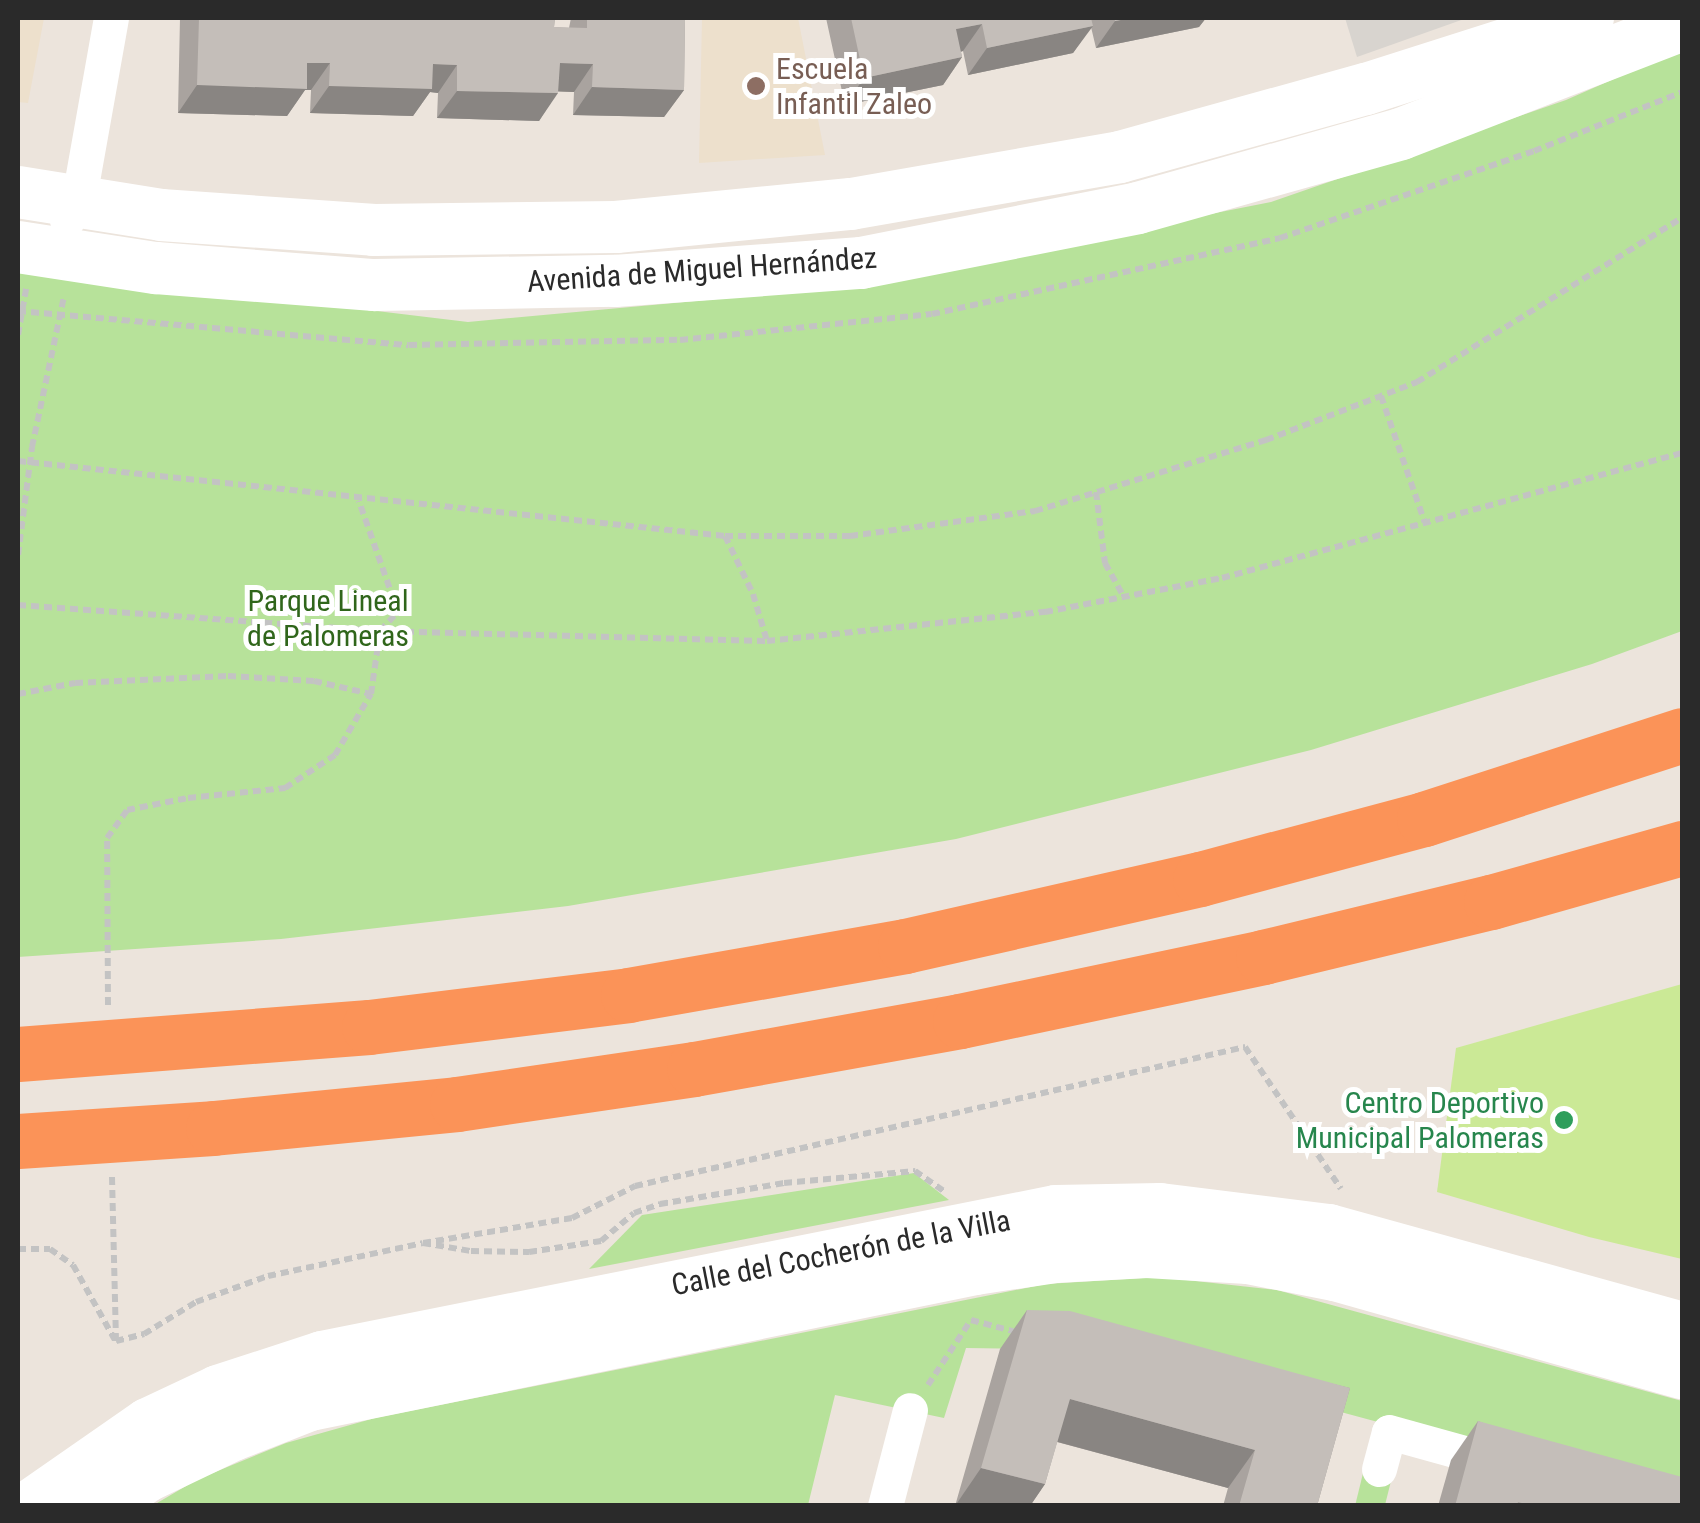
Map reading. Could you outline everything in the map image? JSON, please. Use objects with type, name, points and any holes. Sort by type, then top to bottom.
[{"type":"highway","points":[[18,1054],[369,1028],[628,995],[904,946],[1200,879],[1368,834],[1682,734]]},
{"type":"highway","points":[[18,1140],[213,1128],[438,1106],[694,1069],[960,1021],[1263,956],[1491,902],[1682,848]]},
{"type":"street","points":[[18,224],[57,230],[78,203],[111,18]]},
{"type":"street","name":"Avenida de Miguel Hernández","points":[[18,192],[161,215],[374,230],[616,227],[851,204],[1120,157],[1366,89],[1588,18]]},
{"type":"street","name":"Avenida de Miguel Hernández","points":[[1544,78],[1621,28],[1647,18]]},
{"type":"street","name":"Avenida de Miguel Hernández","points":[[22,267],[156,268],[374,285],[615,281],[861,263],[1138,208],[1401,134],[1682,25]]},
{"type":"street","name":"Calle del Cocherón de la Villa","points":[[30,1506],[148,1424],[218,1391],[322,1357],[1056,1211],[1160,1209],[1328,1230],[1682,1328]]},
{"type":"street","name":"Calle del Cocherón de la Villa","points":[[104,1506],[147,1476],[232,1435],[310,1405],[975,1269],[1055,1257],[1147,1252],[1248,1258],[1335,1274],[1682,1374]]},
{"type":"street","points":[[885,1506],[910,1410]]},
{"type":"street","points":[[1379,1469],[1389,1432],[1528,1471]]},
{"type":"path","points":[[18,461],[359,501],[725,536],[850,536],[1035,511],[1266,440],[1417,382],[1682,218]]},
{"type":"path","points":[[18,334],[22,267]]},
{"type":"path","points":[[18,555],[40,406],[65,294]]},
{"type":"path","points":[[20,312],[61,318]]},
{"type":"path","points":[[1381,396],[1425,522]]},
{"type":"path","points":[[18,605],[380,631],[767,640],[1045,612],[1222,578],[1682,453]]},
{"type":"path","points":[[1096,492],[1105,563],[1124,597]]},
{"type":"path","points":[[105,878],[107,838],[128,810],[188,798],[286,788],[335,755],[371,694],[380,631],[398,612],[359,501]]},
{"type":"path","points":[[725,536],[753,594],[767,640]]},
{"type":"path","points":[[18,694],[76,683],[228,676],[314,681],[371,694]]},
{"type":"path","points":[[18,1249],[50,1250],[73,1265],[116,1341],[144,1334],[196,1302],[268,1276],[423,1243],[572,1218],[636,1186],[1245,1047],[1344,1194]]},
{"type":"path","points":[[423,1243],[471,1251],[529,1252],[602,1241],[634,1213],[660,1204],[784,1182],[915,1170],[947,1193]]},
{"type":"path","points":[[910,1410],[971,1320],[1026,1335]]},
{"type":"shaded area","points":[[18,18],[44,18],[28,103],[18,102]]},
{"type":"shaded area","name":"Escuela Infantil Zaleo","points":[[702,18],[798,18],[825,155],[699,163]]},
{"type":"shaded area","points":[[1345,18],[1467,18],[1357,57]]},
{"type":"green space","name":"Parque Lineal de Palomeras","points":[[1682,49],[1682,631],[1592,664],[1311,750],[956,839],[568,906],[281,939],[18,957],[18,268],[468,322],[836,288],[1271,202],[1566,100]]},
{"type":"green space","name":"Centro Deportivo Municipal Palomeras","points":[[1682,984],[1682,1259],[1589,1237],[1437,1192],[1456,1048]]},
{"type":"green space","points":[[914,1173],[949,1200],[589,1269],[642,1215]]},
{"type":"green space","points":[[1159,1277],[1277,1290],[1682,1401],[1682,1504],[1326,1408],[1044,1349],[966,1348],[944,1418],[835,1395],[808,1505],[152,1506],[198,1479],[286,1443],[375,1418],[1046,1284]]},
{"type":"green space","points":[[1365,1465],[1393,1473],[1385,1505],[1355,1506]]},
{"type":"building","points":[[199,18],[555,18],[554,27],[587,28],[587,18],[685,18],[684,90],[592,87],[593,64],[560,63],[558,93],[457,91],[457,65],[433,64],[432,89],[329,86],[330,63],[307,63],[307,89],[197,85]]},
{"type":"building","points":[[851,18],[1091,18],[1093,26],[987,48],[982,24],[956,29],[962,57],[864,78]]},
{"type":"building","points":[[1027,1310],[1070,1311],[1350,1388],[1317,1506],[1239,1506],[1255,1450],[1070,1399],[1045,1484],[981,1468]]},
{"type":"building","points":[[1478,1421],[1682,1477],[1682,1506],[1532,1506],[1518,1502],[1517,1506],[1455,1506]]},
{"type":"place","name":"Escuela Infantil Zaleo","points":[[756,86]]},
{"type":"place","name":"Centro Deportivo Municipal Palomeras","points":[[1564,1120]]}]
